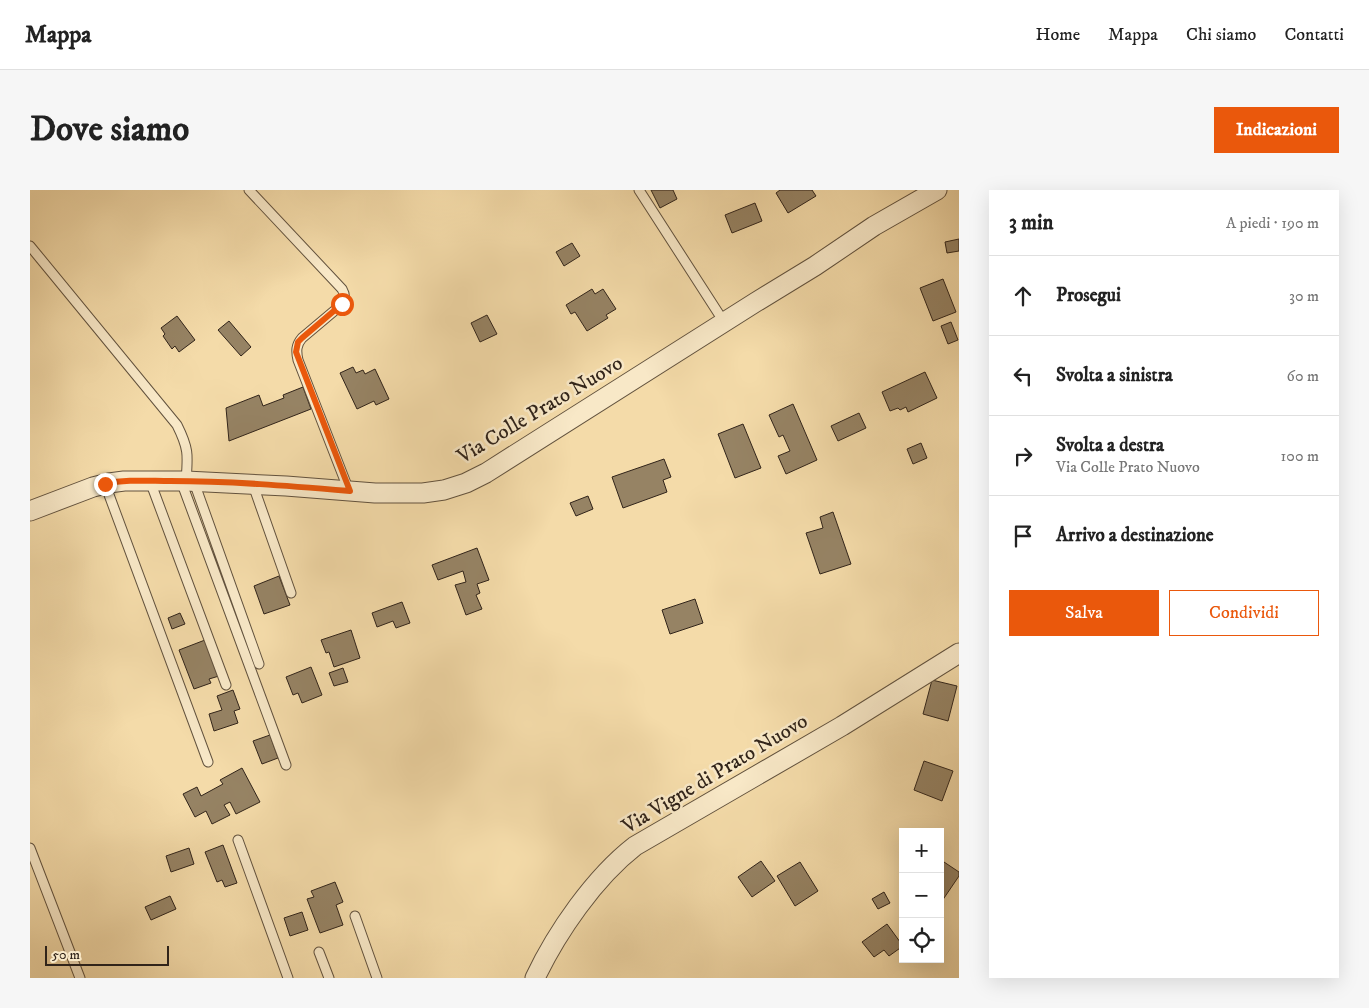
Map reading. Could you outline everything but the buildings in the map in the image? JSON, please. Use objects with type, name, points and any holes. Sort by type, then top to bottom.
[{"type":"street","name":"Via Colle Prato Nuovo","points":[[30,511],[105,484],[124,481],[253,484],[375,493],[423,493],[444,490],[466,483],[486,473],[815,266],[874,226],[937,190]]},
{"type":"street","name":"Via Vigne di Prato Nuovo","points":[[535,978],[563,929],[593,887],[612,865],[629,851],[842,726],[959,653]]},
{"type":"lane","points":[[249,190],[344,293],[344,300],[340,306],[298,342],[296,352],[350,491]]},
{"type":"lane","points":[[639,190],[724,322]]},
{"type":"lane","points":[[30,246],[176,425],[186,445],[188,454],[187,481],[286,766]]},
{"type":"lane","points":[[150,481],[226,684]]},
{"type":"lane","points":[[187,481],[259,664]]},
{"type":"lane","points":[[105,484],[208,762]]},
{"type":"lane","points":[[253,484],[291,593]]},
{"type":"lane","points":[[238,840],[288,978]]},
{"type":"lane","points":[[30,848],[80,978]]},
{"type":"lane","points":[[355,916],[377,978]]},
{"type":"lane","points":[[319,952],[328,978]]},
{"type":"route","points":[[105,484],[124,481],[186,481],[350,491],[296,352],[298,342],[342,304]]}]
